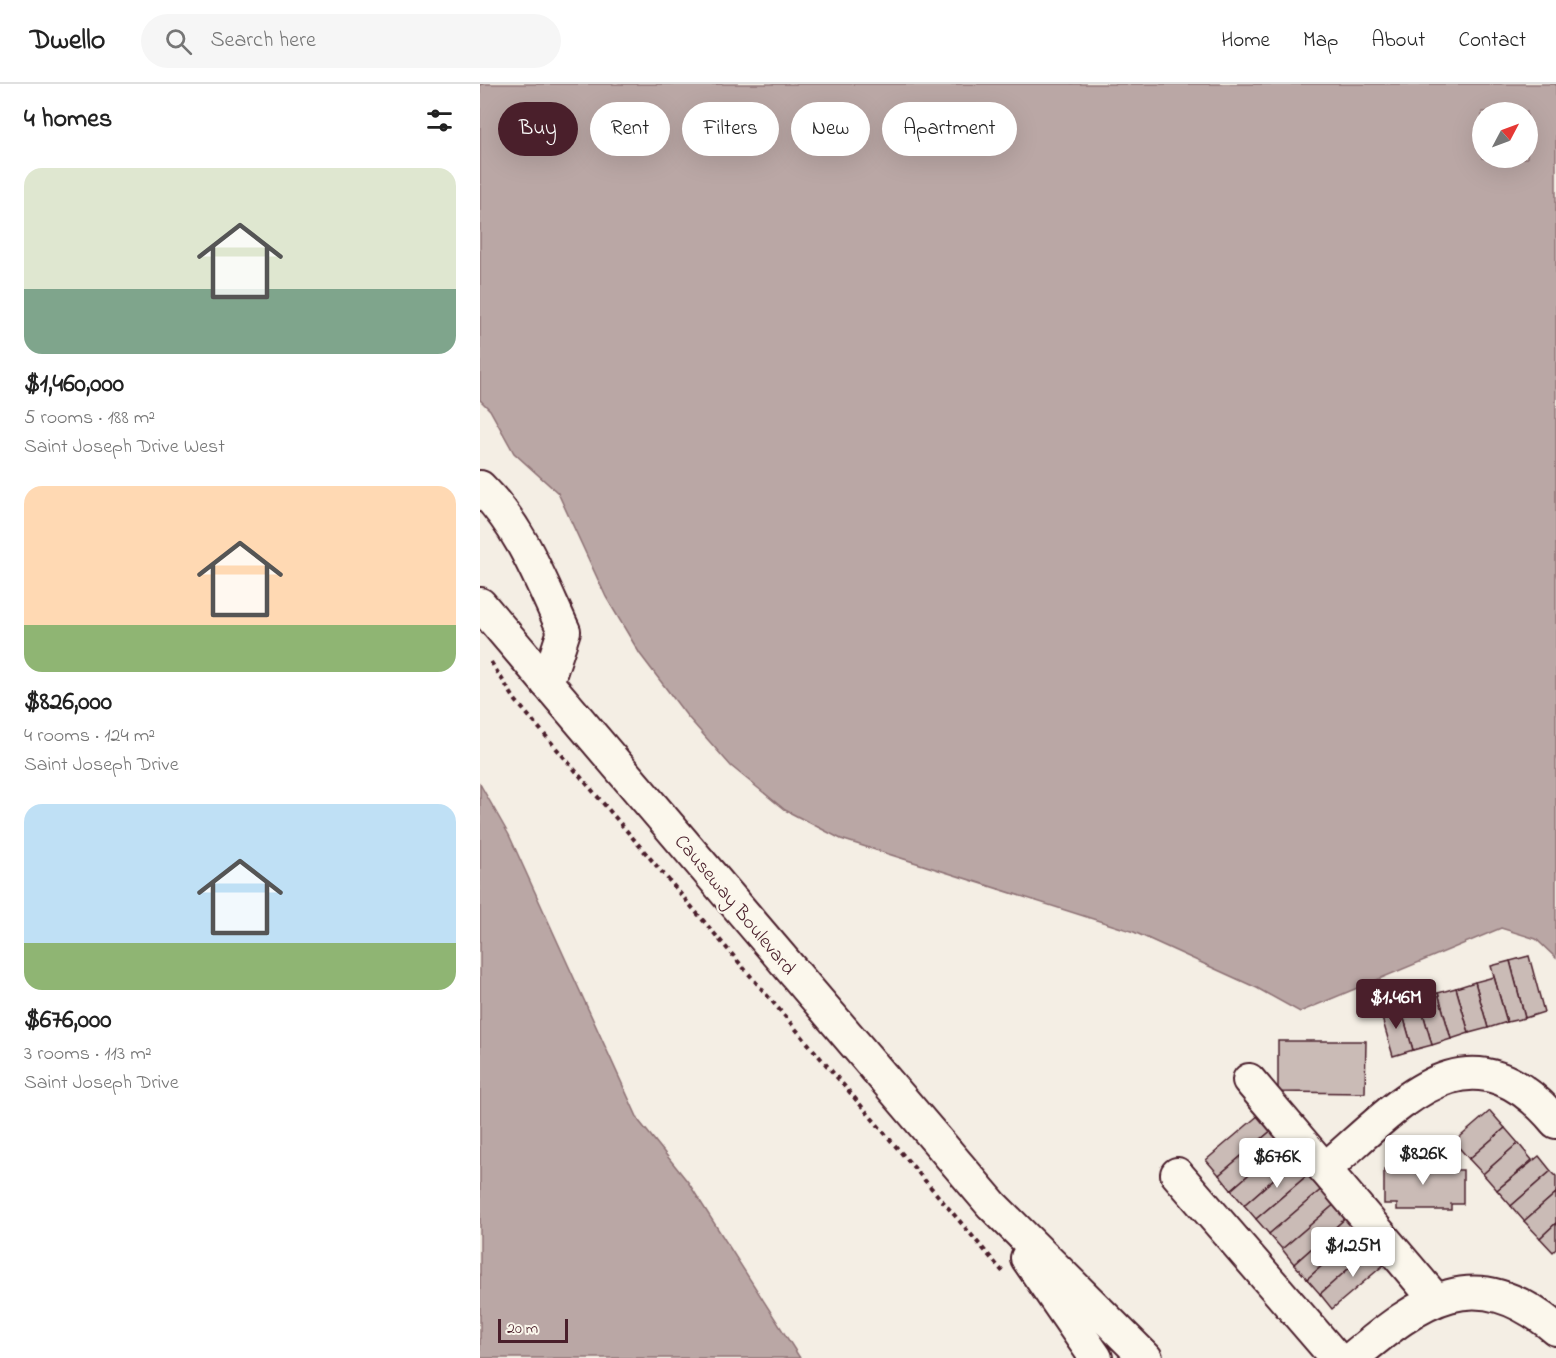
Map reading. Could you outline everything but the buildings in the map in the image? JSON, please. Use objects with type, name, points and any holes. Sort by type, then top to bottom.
[{"type":"street","points":[[480,487],[497,504],[524,543],[564,631],[548,683]]},
{"type":"street","name":"Causeway Boulevard","points":[[480,604],[992,1205],[1146,1358]]},
{"type":"street","points":[[1325,1169],[1410,1096],[1438,1079],[1474,1072],[1510,1081],[1541,1105],[1556,1122]]},
{"type":"street","points":[[1249,1080],[1435,1299]]},
{"type":"street","points":[[1178,1174],[1336,1358]]},
{"type":"street","name":"Causeway Boulevard","points":[[992,1205],[1096,1358]]},
{"type":"street","points":[[1352,1358],[1401,1318],[1435,1299],[1468,1293],[1504,1296],[1534,1310],[1556,1329]]},
{"type":"path","points":[[486,655],[516,701],[1009,1280]]},
{"type":"shaded area","points":[[480,84],[1556,84],[1556,958],[1536,939],[1501,928],[1300,1012],[1257,988],[1134,932],[841,839],[785,810],[731,766],[687,716],[640,654],[606,597],[558,493],[514,453],[490,410],[480,400]]},
{"type":"shaded area","points":[[480,784],[509,835],[639,1121],[688,1182],[800,1358],[480,1358]]}]
